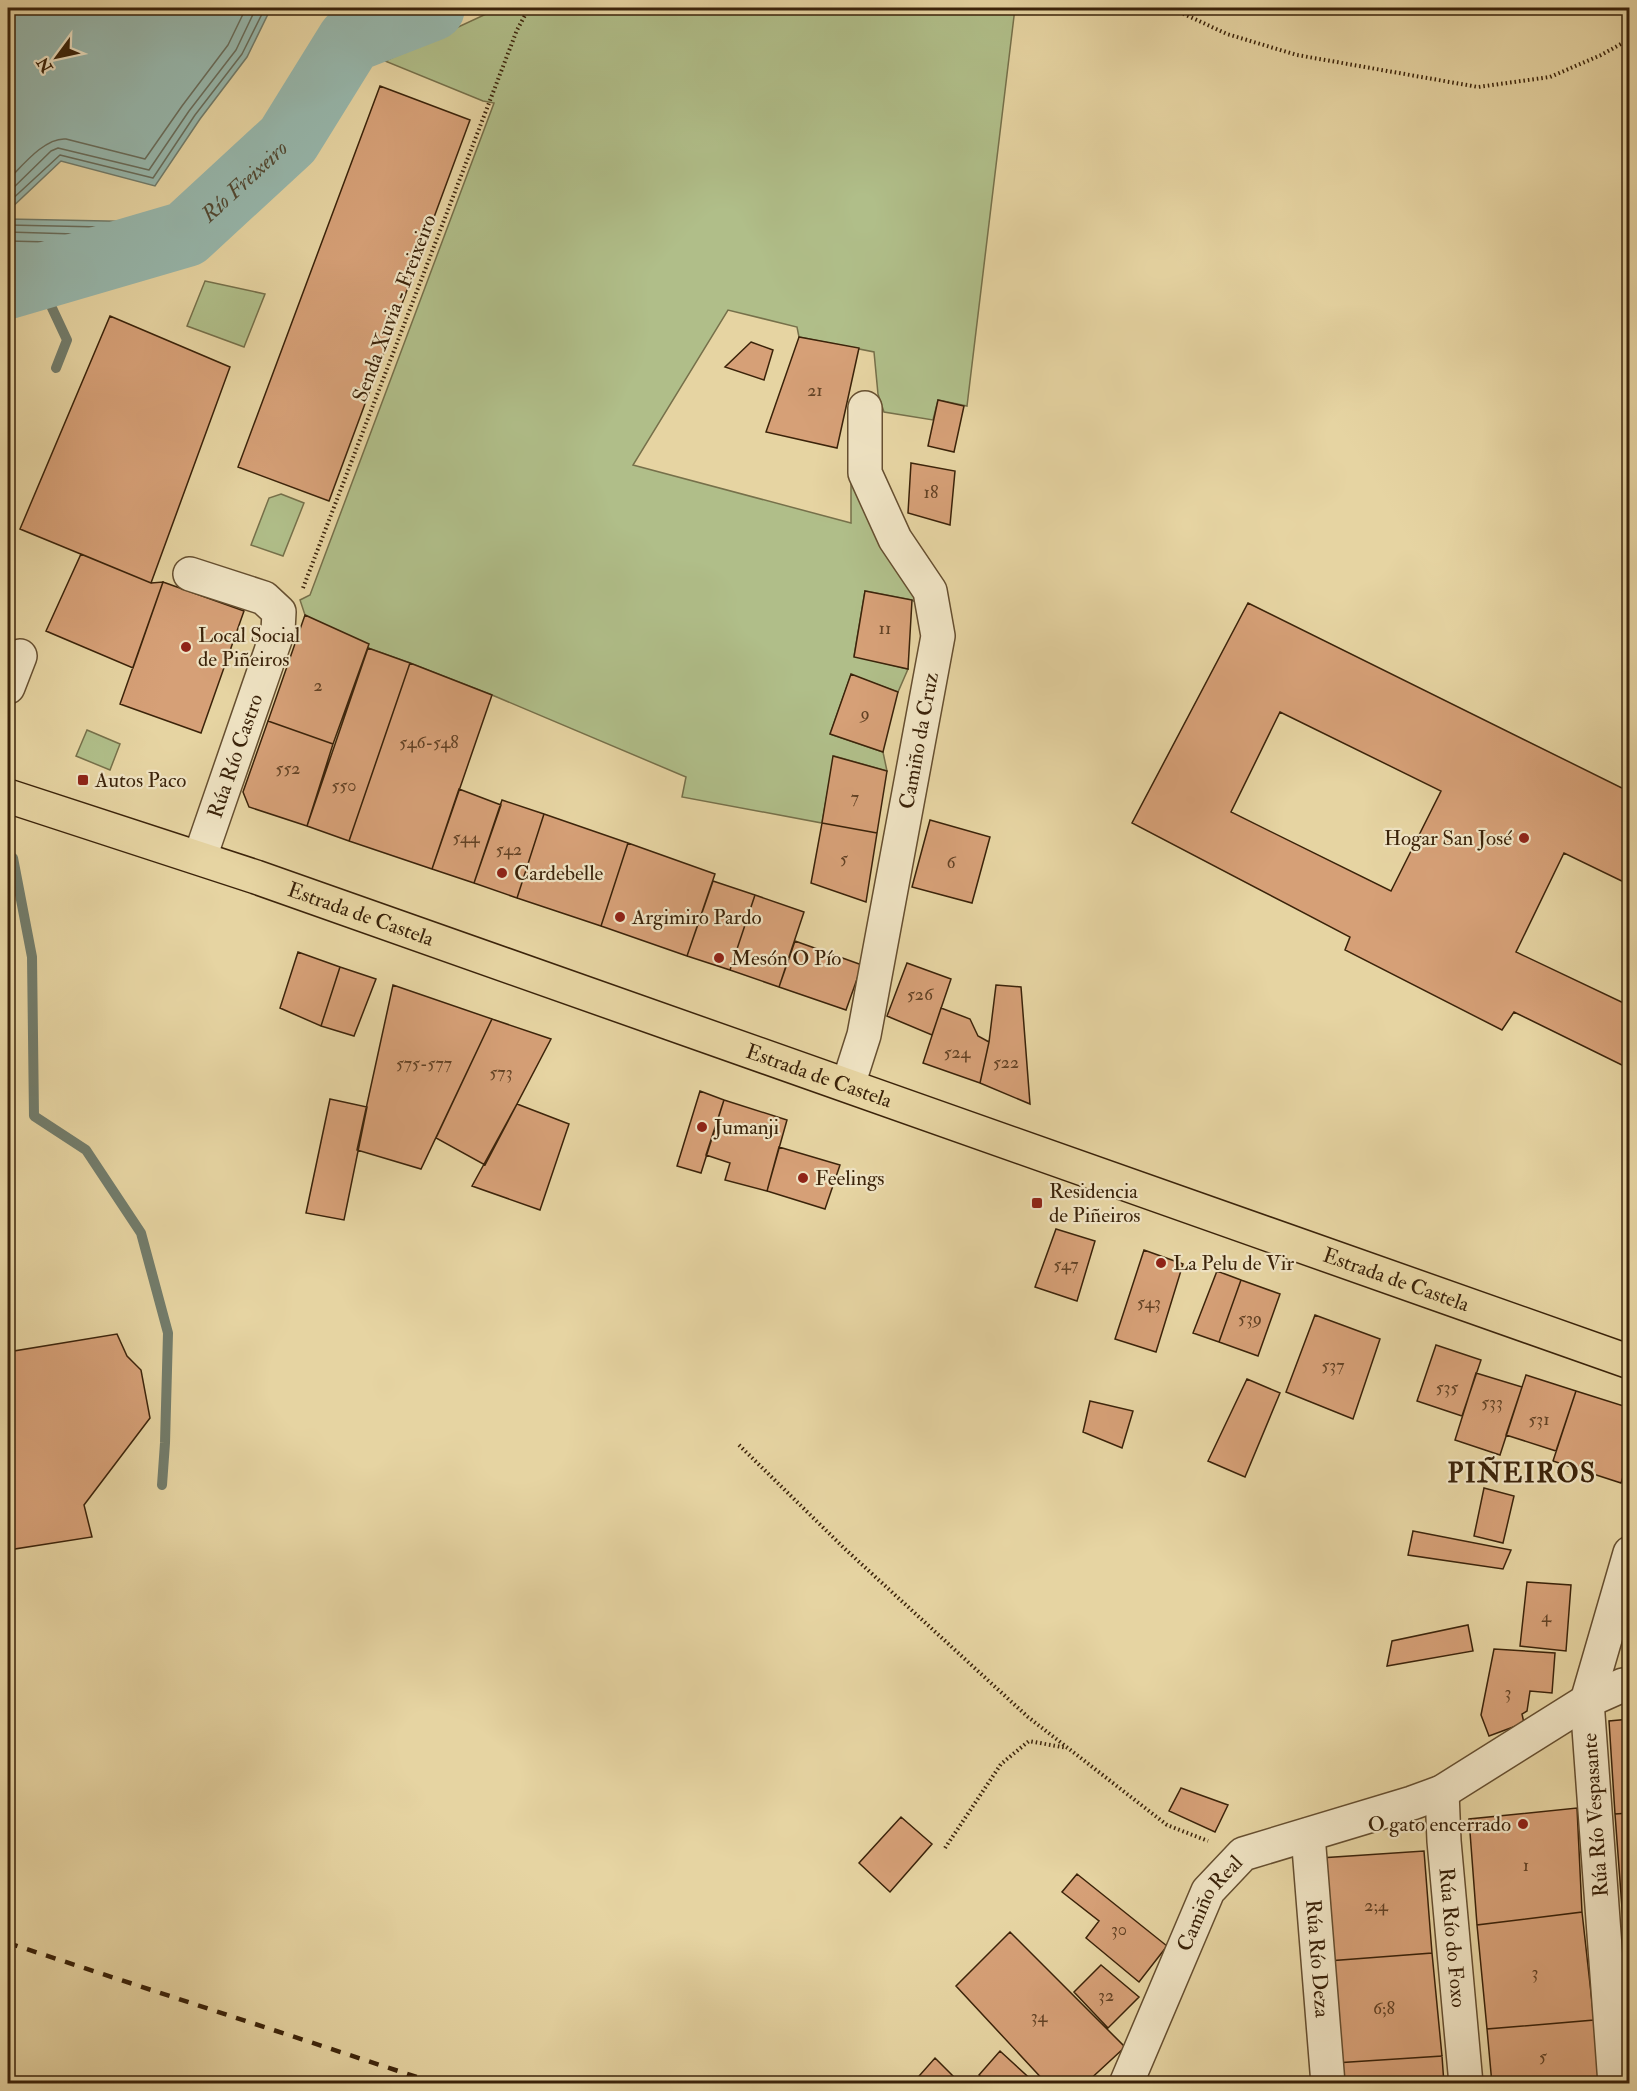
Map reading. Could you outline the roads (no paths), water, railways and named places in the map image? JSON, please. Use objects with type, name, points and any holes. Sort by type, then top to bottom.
[{"type":"main road","name":"Estrada de Castela","points":[[8,796],[200,857],[1629,1362]]},
{"type":"street","name":"Camiño da Cruz","points":[[848,1085],[864,1035],[938,636],[930,591],[895,539],[865,473],[865,408]]},
{"type":"street","name":"Rúa Río Castro","points":[[190,574],[264,598],[279,612],[278,631],[200,857]]},
{"type":"street","points":[[8,687],[20,656]]},
{"type":"street","name":"Rúa Río Vespasante","points":[[1615,2084],[1587,1701],[1629,1553]]},
{"type":"street","name":"Camiño Real","points":[[1126,2084],[1208,1891],[1243,1854],[1442,1792],[1587,1701],[1629,1684]]},
{"type":"street","name":"Rúa Río do Foxo","points":[[1442,1792],[1444,1841],[1466,2084]]},
{"type":"street","name":"Rúa Río Deza","points":[[1308,1834],[1328,2084]]},
{"type":"water","points":[[18,8],[271,8],[247,57],[200,119],[155,186],[61,161],[8,211],[8,13]]},
{"type":"water","points":[[8,219],[155,222],[160,252],[106,269],[8,293]]},
{"type":"waterway","name":"Río Freixeiro","points":[[8,286],[186,234],[288,140],[350,40],[432,8]]},
{"type":"waterway","points":[[38,278],[67,340],[56,368]]},
{"type":"waterway","points":[[13,858],[32,957],[34,1116],[86,1150],[141,1233],[168,1333],[162,1485]]},
{"type":"railway","points":[[8,1943],[438,2084]]},
{"type":"place","name":"Local Social de Piñeiros","points":[[186,647]]},
{"type":"place","name":"Autos Paco","points":[[83,780]]},
{"type":"place","name":"Hogar San José","points":[[1524,838]]},
{"type":"place","name":"Cardebelle","points":[[502,873]]},
{"type":"place","name":"Argimiro Pardo","points":[[620,917]]},
{"type":"place","name":"Mesón O Pío","points":[[719,958]]},
{"type":"place","name":"Jumanji","points":[[702,1127]]},
{"type":"place","name":"Feelings","points":[[803,1178]]},
{"type":"place","name":"Residencia de Piñeiros","points":[[1037,1203]]},
{"type":"place","name":"La Pelu de Vir","points":[[1161,1263]]},
{"type":"place","name":"O gato encerrado","points":[[1523,1824]]},
{"type":"district","name":"PIÑEIROS","points":[[1522,1473]]}]
